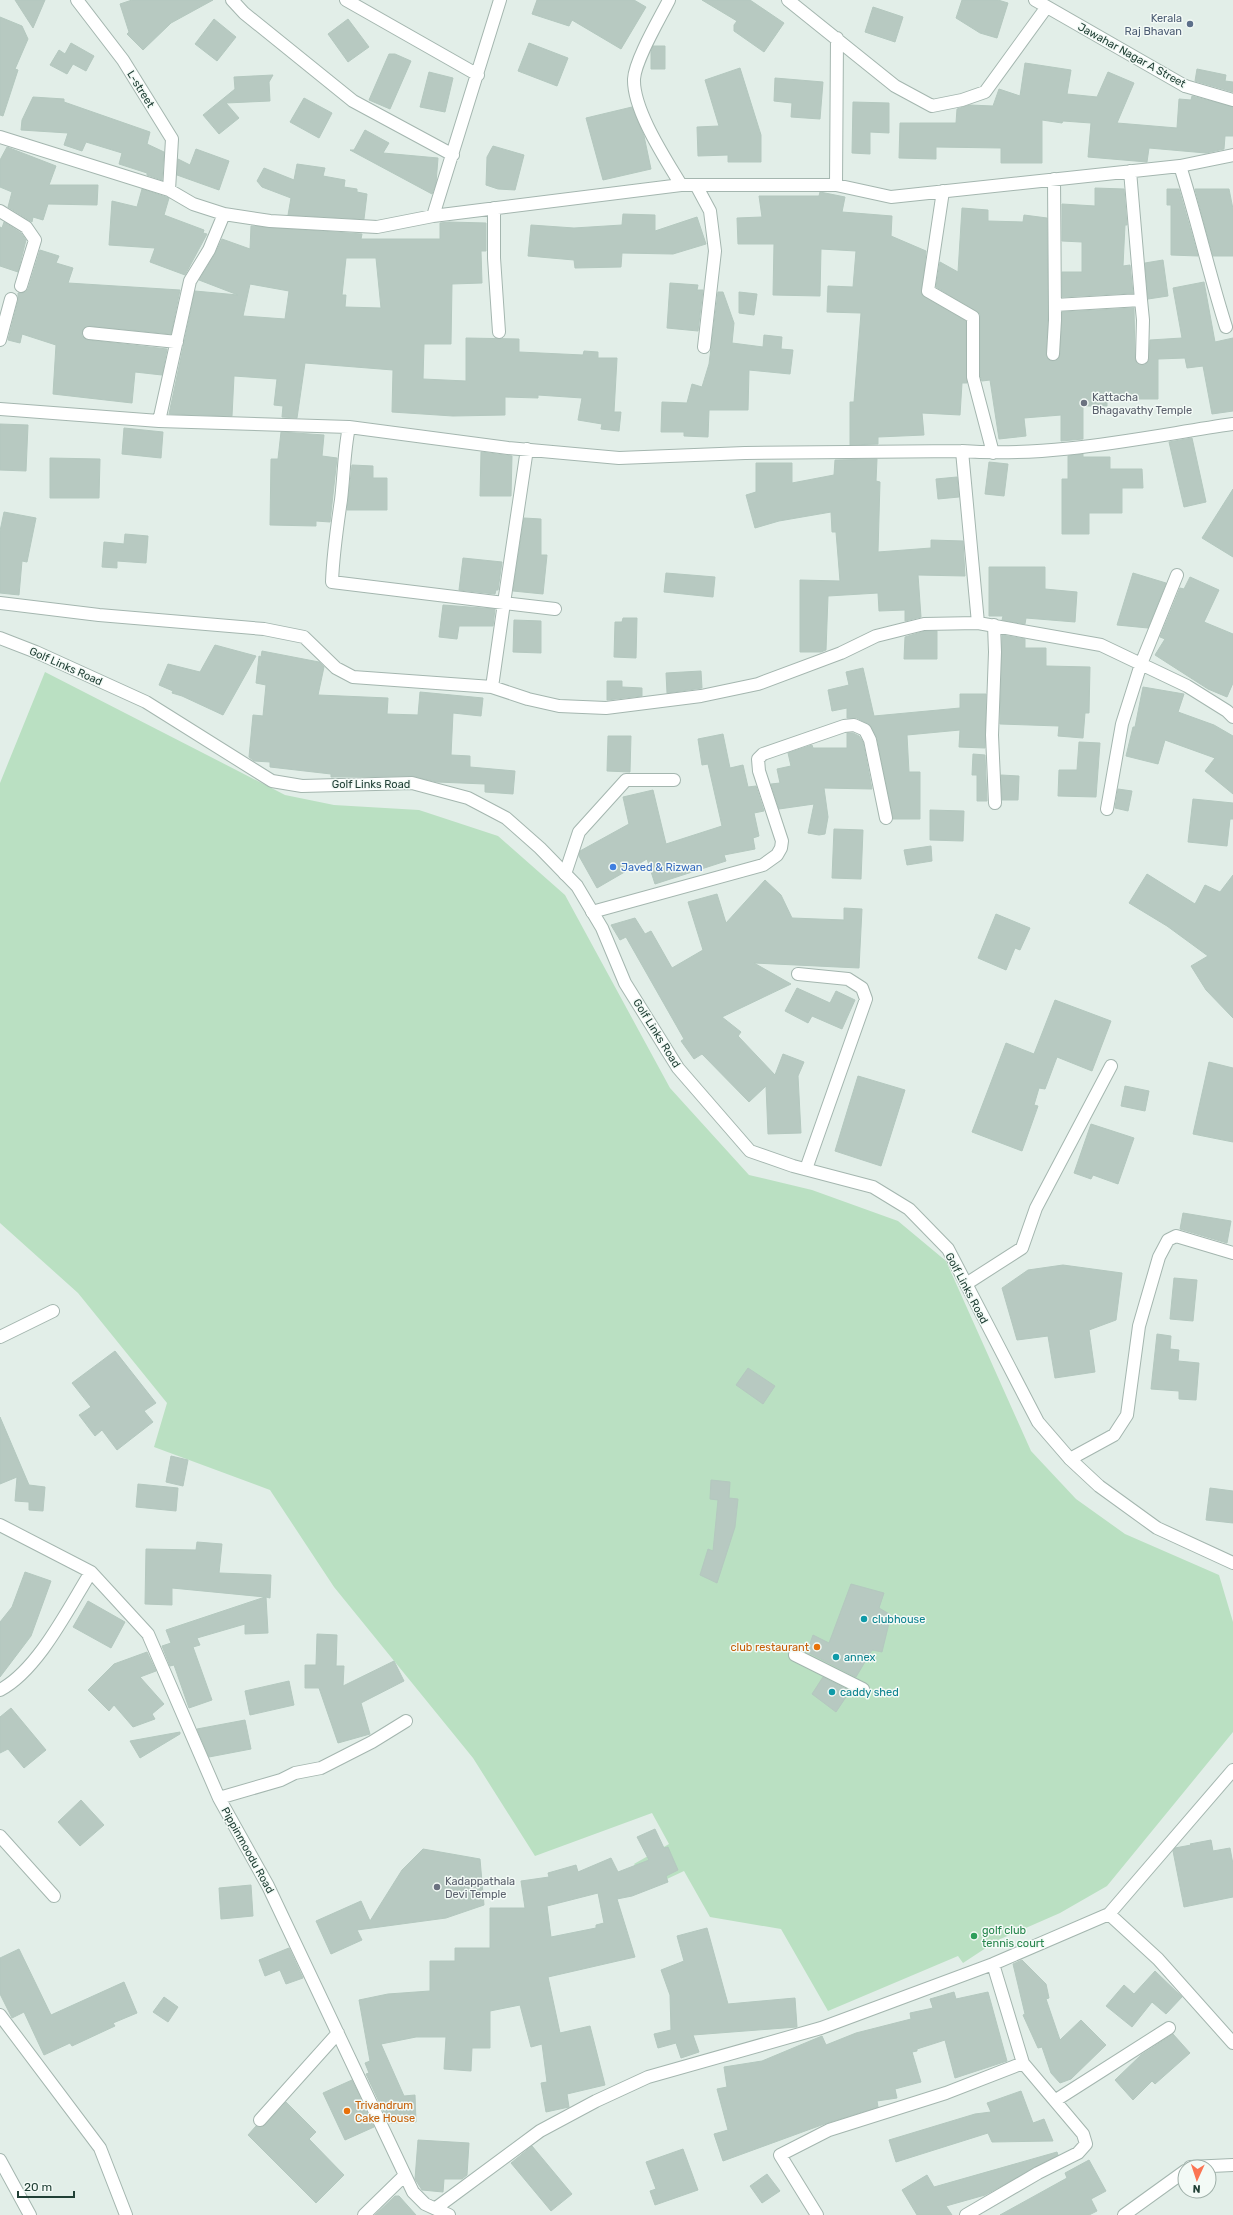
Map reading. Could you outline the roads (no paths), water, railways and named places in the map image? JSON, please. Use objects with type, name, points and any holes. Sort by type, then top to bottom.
[{"type":"street","name":"L-street","points":[[77,0],[123,60],[172,139],[169,190]]},
{"type":"street","points":[[232,0],[244,13],[352,101],[453,155]]},
{"type":"street","points":[[346,0],[478,75]]},
{"type":"street","points":[[433,216],[478,75],[500,0]]},
{"type":"street","points":[[668,0],[637,66],[634,79],[637,100],[655,141],[680,185]]},
{"type":"street","points":[[788,0],[895,86],[932,106],[962,100],[985,92],[1046,8]]},
{"type":"street","name":"Jawahar Nagar A Street","points":[[1035,0],[1046,8],[1185,86],[1233,100]]},
{"type":"street","points":[[836,185],[837,38]]},
{"type":"street","points":[[0,137],[169,190],[192,204],[224,214],[270,221],[377,227],[433,216],[680,185],[836,185],[891,197],[1180,166],[1233,155]]},
{"type":"street","points":[[1180,166],[1196,216],[1208,271],[1226,327]]},
{"type":"street","points":[[1130,171],[1143,320],[1142,358]]},
{"type":"street","points":[[1054,179],[1054,354]]},
{"type":"street","points":[[696,185],[710,211],[715,251],[704,347]]},
{"type":"street","points":[[942,191],[928,291],[973,317],[973,377],[993,453]]},
{"type":"street","points":[[494,208],[494,258],[499,332]]},
{"type":"street","points":[[0,211],[26,227],[35,240],[21,286]]},
{"type":"street","points":[[159,421],[190,281],[209,250],[224,214]]},
{"type":"street","points":[[0,340],[11,299]]},
{"type":"street","points":[[1055,305],[1141,300]]},
{"type":"street","points":[[90,333],[177,342]]},
{"type":"street","points":[[0,409],[159,421],[349,426],[527,449],[619,458],[745,452],[962,451],[993,453],[1094,445],[1233,424]]},
{"type":"street","points":[[349,426],[344,452],[341,499],[335,532],[332,582],[555,609]]},
{"type":"street","points":[[492,687],[527,449]]},
{"type":"street","points":[[962,451],[978,623]]},
{"type":"street","points":[[1107,809],[1122,724],[1141,664],[1177,575]]},
{"type":"street","points":[[0,603],[99,615],[264,629],[304,637],[336,668],[353,677],[492,687],[528,699],[559,706],[598,708],[701,696],[758,684],[842,653],[876,636],[924,624],[978,623],[1100,645],[1187,686],[1231,709]]},
{"type":"street","points":[[994,625],[995,652],[992,735],[995,803]]},
{"type":"street","name":"Golf Links Road","points":[[0,638],[36,652],[146,702],[272,780],[302,786],[412,783],[468,798],[506,818],[540,848],[576,886],[602,928],[625,983],[678,1068],[750,1151],[806,1169],[873,1187],[909,1209],[948,1249],[1038,1422],[1070,1459],[1099,1486],[1157,1528],[1233,1563]]},
{"type":"street","points":[[592,912],[742,872],[771,862],[781,848],[782,841],[759,771],[758,759],[763,754],[838,728],[854,726],[865,730],[870,740],[886,818]]},
{"type":"street","points":[[565,874],[579,832],[626,780],[674,780]]},
{"type":"street","points":[[798,974],[848,979],[862,988],[866,999],[806,1169]]},
{"type":"street","points":[[966,1284],[1022,1248],[1036,1208],[1111,1066]]},
{"type":"street","points":[[1070,1459],[1114,1435],[1128,1415],[1139,1326],[1159,1257],[1168,1240],[1176,1236],[1233,1253]]},
{"type":"street","points":[[0,1337],[53,1311]]},
{"type":"street","name":"Pippinmoodu Road","points":[[0,1525],[91,1572],[148,1634],[219,1798],[268,1886],[338,2032],[404,2176],[413,2192],[425,2204],[448,2215]]},
{"type":"street","points":[[0,1690],[13,1683],[28,1669],[55,1630],[91,1572]]},
{"type":"street","points":[[795,1655],[862,1689]]},
{"type":"street","points":[[219,1798],[281,1780],[295,1773],[321,1768],[372,1742],[406,1721]]},
{"type":"street","points":[[436,2208],[540,2132],[596,2101],[648,2077],[821,2028],[993,1964],[1109,1914],[1233,1770]]},
{"type":"street","points":[[0,1836],[54,1896]]},
{"type":"street","points":[[1109,1914],[1158,1959],[1233,2044]]},
{"type":"street","points":[[966,2215],[1038,2173],[1078,2154],[1086,2144],[1083,2134],[1024,2063],[993,1964]]},
{"type":"street","points":[[0,2015],[100,2148],[126,2215]]},
{"type":"street","points":[[1056,2100],[1169,2028]]},
{"type":"street","points":[[260,2120],[338,2032]]},
{"type":"street","points":[[817,2215],[780,2155],[829,2130],[946,2093],[1024,2063]]},
{"type":"street","points":[[0,2160],[30,2215]]},
{"type":"street","points":[[1217,2166],[1233,2165]]},
{"type":"street","points":[[364,2215],[404,2176]]},
{"type":"street","points":[[1124,2215],[1177,2177]]},
{"type":"place","name":"Kerala Raj Bhavan","points":[[1190,24]]},
{"type":"place","name":"Kattacha Bhagavathy Temple","points":[[1084,403]]},
{"type":"place","name":"Javed & Rizwan","points":[[613,867]]},
{"type":"place","name":"clubhouse","points":[[864,1619]]},
{"type":"place","name":"club restaurant","points":[[817,1647]]},
{"type":"place","name":"annex","points":[[836,1657]]},
{"type":"place","name":"caddy shed","points":[[832,1692]]},
{"type":"place","name":"Kadappathala Devi Temple","points":[[437,1887]]},
{"type":"place","name":"golf club tennis court","points":[[974,1936]]},
{"type":"place","name":"Trivandrum Cake House","points":[[347,2111]]}]
